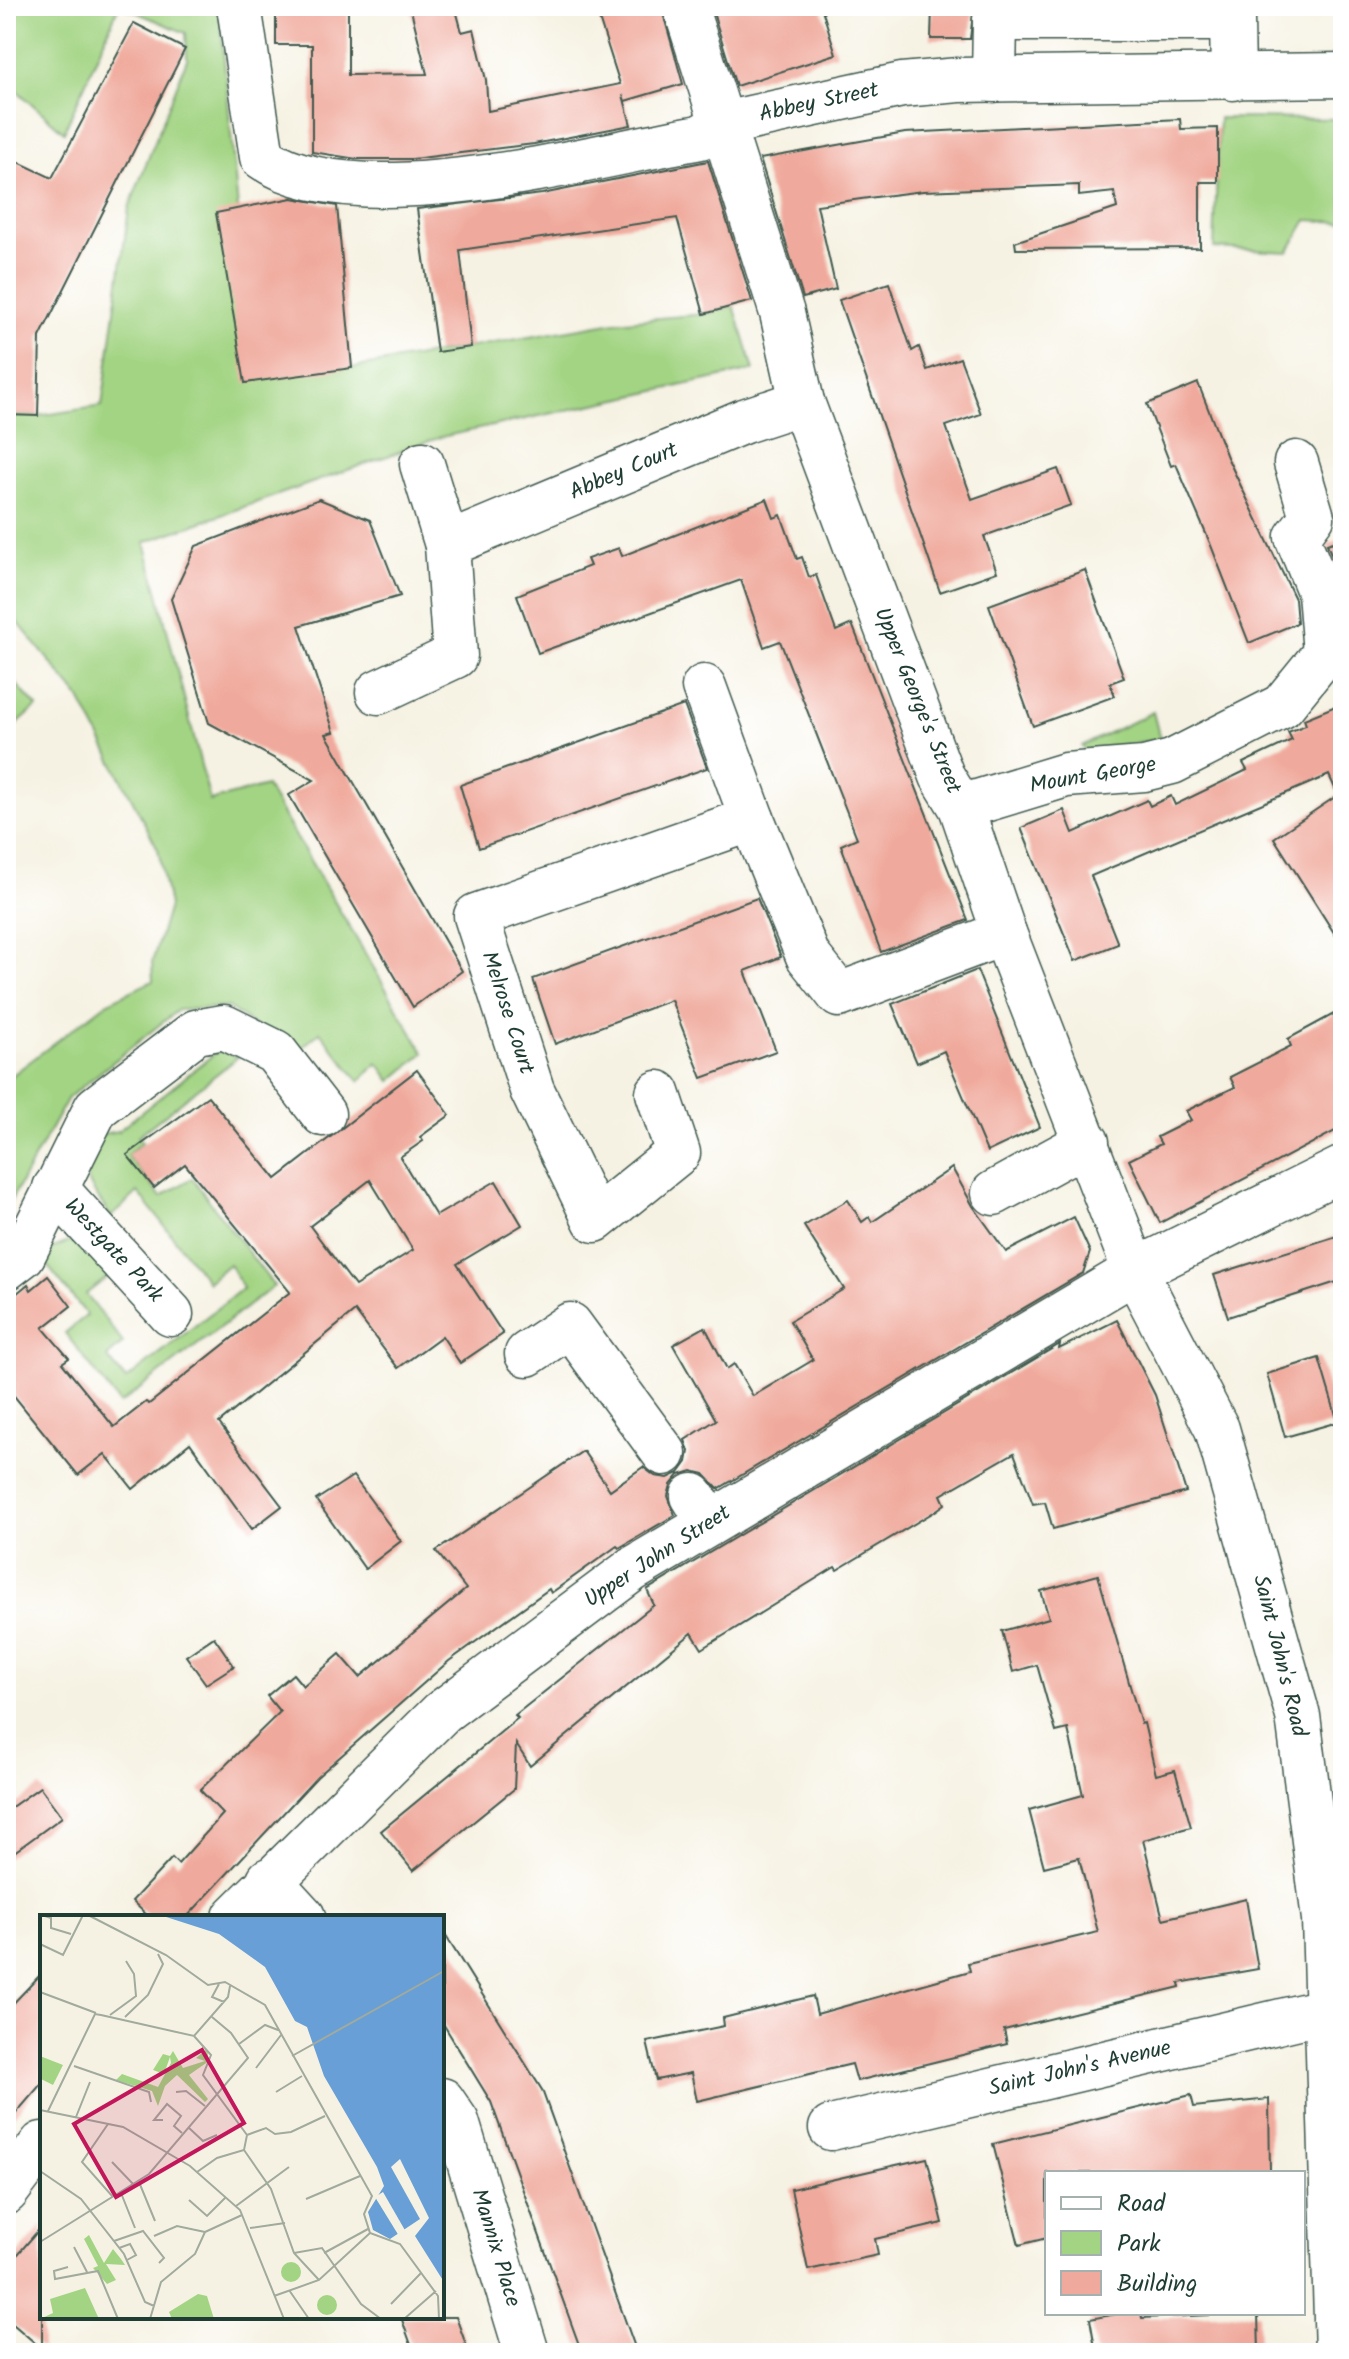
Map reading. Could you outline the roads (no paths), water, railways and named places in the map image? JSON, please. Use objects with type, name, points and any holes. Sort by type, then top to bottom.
[{"type":"street","name":"Abbey Street","points":[[239,6],[262,157],[280,170],[303,177],[353,183],[478,180],[700,137],[723,124],[902,85],[994,80],[1343,75]]},
{"type":"street","name":"Upper George's Street","points":[[685,6],[782,313],[802,402],[942,776],[961,807],[1004,933],[1135,1271]]},
{"type":"street","points":[[994,80],[995,19],[1232,19],[1233,78]]},
{"type":"street","name":"Abbey Court","points":[[447,545],[744,421],[802,402]]},
{"type":"street","name":"Mount George","points":[[961,807],[1066,775],[1144,769],[1172,762],[1282,706],[1325,653],[1320,593],[1297,537],[1312,517],[1296,463]]},
{"type":"street","points":[[378,692],[455,656],[447,545],[422,464]]},
{"type":"street","points":[[704,687],[752,819],[808,956],[839,995],[1004,933]]},
{"type":"street","name":"Melrose Court","points":[[658,1093],[678,1153],[595,1220],[532,1090],[476,916],[752,819]]},
{"type":"street","name":"Westgate Park","points":[[6,1268],[23,1255],[96,1108],[196,1032],[224,1027],[275,1052],[323,1114]]},
{"type":"street","points":[[994,1193],[1087,1142]]},
{"type":"street","name":"Upper John Street","points":[[237,1915],[442,1712],[633,1569],[701,1509],[1135,1271],[1343,1168]]},
{"type":"street","name":"Westgate Park","points":[[55,1188],[171,1314]]},
{"type":"street","name":"Saint John's Road","points":[[1135,1271],[1217,1429],[1298,1716],[1334,1919],[1328,2010],[1339,2267],[1337,2353]]},
{"type":"street","points":[[527,1354],[570,1325],[664,1453]]},
{"type":"street","points":[[269,1880],[301,1915]]},
{"type":"street","name":"Saint John's Avenue","points":[[831,2128],[1328,2010]]},
{"type":"street","name":"Mannix Place","points":[[444,2103],[457,2122],[527,2353]]},
{"type":"street","points":[[6,2192],[40,2147]]}]
